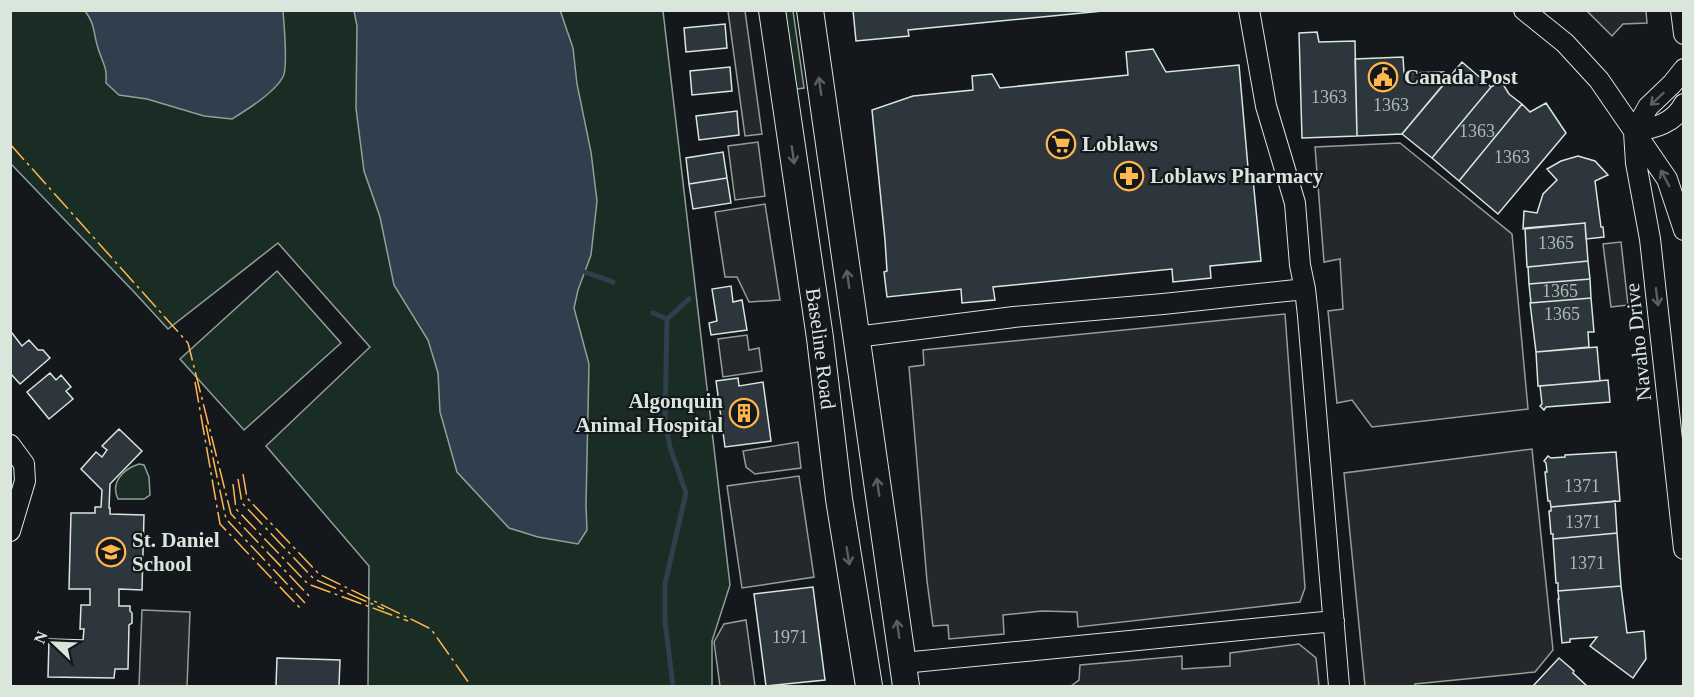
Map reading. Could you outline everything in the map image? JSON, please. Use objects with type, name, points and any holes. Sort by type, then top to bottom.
[{"type":"main road","name":"Baseline Road","points":[[772,10],[820,338],[839,499],[869,687]]},
{"type":"main road","name":"Baseline Road","points":[[810,10],[905,675]]},
{"type":"main road","points":[[820,338],[856,337]]},
{"type":"street","points":[[1249,10],[1266,106],[1294,203],[1300,265],[1305,288],[1339,687]]},
{"type":"street","points":[[1524,10],[1565,43],[1599,80],[1667,179],[1683,230]]},
{"type":"street","points":[[1681,10],[1683,34]]},
{"type":"street","points":[[1634,132],[1648,107],[1672,84],[1683,69]]},
{"type":"street","points":[[1634,132],[1661,126],[1682,109]]},
{"type":"street","name":"Navaho Drive","points":[[1634,132],[1636,163],[1650,238],[1659,314],[1683,549]]},
{"type":"street","points":[[856,337],[1014,317],[1163,304],[1305,288]]},
{"type":"street","points":[[10,445],[24,464],[25,481],[10,531]]},
{"type":"street","points":[[905,675],[1334,621]]},
{"type":"green space","points":[[11,11],[663,11],[730,585],[712,641],[712,686],[368,686],[369,566],[266,446],[370,347],[278,243],[168,329],[11,164]]},
{"type":"green space","points":[[782,11],[793,11],[804,88],[797,89],[790,67]]},
{"type":"green space","points":[[277,271],[341,343],[244,430],[180,359]]},
{"type":"green space","points":[[139,464],[144,465],[149,477],[150,495],[144,499],[118,499],[116,487],[120,477],[128,469]]},
{"type":"shaded area","points":[[728,11],[745,11],[762,134],[745,136]]},
{"type":"shaded area","points":[[1587,11],[1646,11],[1647,23],[1623,24],[1612,36]]},
{"type":"shaded area","points":[[758,142],[765,196],[735,200],[728,146]]},
{"type":"shaded area","points":[[1400,143],[1512,234],[1528,409],[1372,427],[1352,400],[1337,403],[1328,311],[1343,309],[1340,259],[1324,262],[1315,147]]},
{"type":"shaded area","points":[[765,204],[780,300],[749,302],[737,277],[725,277],[715,212]]},
{"type":"shaded area","points":[[1621,242],[1628,305],[1611,307],[1603,244]]},
{"type":"shaded area","points":[[1285,314],[1305,588],[1300,602],[1078,627],[1077,612],[1042,611],[1003,615],[1004,634],[949,639],[948,625],[933,626],[927,581],[909,367],[924,365],[923,350]]},
{"type":"shaded area","points":[[747,335],[749,350],[759,348],[762,371],[723,377],[718,339]]},
{"type":"shaded area","points":[[798,442],[801,468],[755,474],[746,467],[743,451]]},
{"type":"shaded area","points":[[1532,449],[1553,650],[1535,672],[1415,684],[1415,686],[1365,686],[1344,473]]},
{"type":"shaded area","points":[[799,476],[814,577],[742,588],[727,486]]},
{"type":"shaded area","points":[[142,610],[190,612],[187,686],[139,686]]},
{"type":"shaded area","points":[[746,620],[755,686],[720,686],[714,642],[724,624]]},
{"type":"shaded area","points":[[1299,644],[1316,658],[1319,686],[1071,686],[1079,680],[1080,665],[1182,656],[1182,669],[1230,666],[1230,653]]},
{"type":"water","points":[[560,10],[573,48],[597,201],[591,255],[574,308],[589,364],[587,530],[578,544],[538,537],[509,528],[457,472],[440,412],[438,373],[428,340],[394,285],[380,217],[364,171],[356,108],[357,26],[354,11]]},
{"type":"water","points":[[85,11],[283,11],[285,55],[283,77],[267,95],[232,119],[204,116],[147,99],[119,95],[106,83],[105,67],[93,26]]},
{"type":"building","points":[[853,10],[1113,10],[908,30],[909,36],[856,41]]},
{"type":"building","points":[[725,24],[727,48],[686,52],[684,28]]},
{"type":"building","points":[[1317,32],[1319,42],[1355,41],[1357,136],[1302,138],[1299,33]]},
{"type":"building","name":"Loblaws","points":[[1153,49],[1166,72],[1239,65],[1249,179],[1253,179],[1261,261],[1210,266],[1211,278],[1173,282],[1172,269],[993,287],[995,300],[962,303],[961,289],[887,297],[884,272],[887,271],[885,240],[872,110],[913,96],[973,90],[972,76],[992,74],[1000,88],[1128,75],[1126,52]]},
{"type":"building","points":[[1403,57],[1404,73],[1444,72],[1450,77],[1402,134],[1357,136],[1355,59]]},
{"type":"building","points":[[1462,62],[1491,87],[1432,158],[1402,134]]},
{"type":"building","points":[[730,67],[732,91],[692,95],[690,71]]},
{"type":"building","points":[[1501,81],[1509,94],[1522,104],[1459,181],[1432,158],[1491,87]]},
{"type":"building","points":[[1546,103],[1566,133],[1498,214],[1459,181],[1522,104],[1530,112]]},
{"type":"building","points":[[737,111],[739,135],[699,140],[696,116]]},
{"type":"building","points":[[723,152],[727,178],[689,184],[686,158]]},
{"type":"building","points":[[1578,156],[1595,161],[1608,175],[1595,181],[1604,237],[1586,239],[1585,223],[1523,229],[1524,211],[1537,213],[1543,194],[1557,180],[1547,169],[1561,161]]},
{"type":"building","points":[[727,178],[731,203],[693,209],[689,184]]},
{"type":"building","points":[[1585,223],[1588,261],[1527,267],[1525,228]]},
{"type":"building","points":[[1588,261],[1590,279],[1529,284],[1528,267]]},
{"type":"building","points":[[1590,279],[1591,298],[1531,303],[1529,284]]},
{"type":"building","points":[[731,286],[733,302],[742,300],[747,330],[711,335],[709,323],[717,321],[712,289]]},
{"type":"building","points":[[1591,298],[1594,332],[1588,332],[1589,347],[1536,352],[1530,303]]},
{"type":"building","points":[[12,333],[22,346],[29,340],[50,358],[20,384],[10,373],[10,334]]},
{"type":"building","points":[[1597,347],[1600,381],[1538,386],[1536,352]]},
{"type":"building","points":[[50,373],[56,380],[61,375],[71,387],[66,391],[73,399],[49,419],[27,392]]},
{"type":"building","name":"Algonquin Animal Hospital","points":[[738,378],[739,386],[763,382],[771,441],[725,447],[716,381]]},
{"type":"building","points":[[1608,380],[1610,402],[1546,407],[1544,410],[1540,406],[1542,404],[1540,386]]},
{"type":"building","points":[[119,429],[142,451],[110,484],[110,514],[144,515],[142,590],[119,589],[119,606],[130,606],[132,613],[132,623],[129,625],[128,669],[115,669],[114,678],[48,677],[49,639],[83,640],[84,629],[80,629],[81,605],[90,605],[90,589],[69,589],[71,513],[95,513],[95,507],[101,507],[102,490],[81,469],[96,452],[102,457],[107,450],[102,446]]},
{"type":"building","points":[[1616,452],[1620,501],[1551,507],[1548,501],[1545,472],[1547,472],[1544,461],[1548,456],[1551,458]]},
{"type":"building","points":[[1615,501],[1617,533],[1553,539],[1549,511],[1551,507]]},
{"type":"building","points":[[1617,533],[1621,586],[1558,591],[1553,539]]},
{"type":"building","points":[[1621,586],[1627,633],[1644,631],[1646,659],[1633,678],[1590,646],[1597,637],[1570,639],[1570,642],[1562,643],[1558,591]]},
{"type":"building","points":[[813,587],[825,680],[766,686],[754,594]]},
{"type":"building","points":[[277,658],[340,660],[339,686],[276,686]]},
{"type":"building","points":[[1559,658],[1574,671],[1573,673],[1587,686],[1533,686]]},
{"type":"waterway","points":[[585,272],[613,282]]},
{"type":"waterway","points":[[673,686],[665,621],[665,584],[686,493],[670,447],[665,420],[667,319],[689,299]]},
{"type":"waterway","points":[[653,313],[667,319]]},
{"type":"power","points":[[10,144],[188,343],[231,514],[311,598]]},
{"type":"power","points":[[195,382],[220,524],[300,608]]},
{"type":"power","points":[[206,425],[226,519],[305,603]]},
{"type":"power","points":[[243,474],[247,498],[319,574],[431,629],[471,686]]},
{"type":"power","points":[[238,479],[242,503],[314,579],[384,609]]},
{"type":"power","points":[[233,484],[236,509],[308,584],[408,621]]},
{"type":"place","name":"Canada Post","points":[[1383,77]]},
{"type":"place","name":"Loblaws","points":[[1061,144]]},
{"type":"place","name":"Loblaws Pharmacy","points":[[1129,176]]},
{"type":"place","name":"Algonquin Animal Hospital","points":[[744,413]]},
{"type":"place","name":"St. Daniel School","points":[[111,552]]}]
